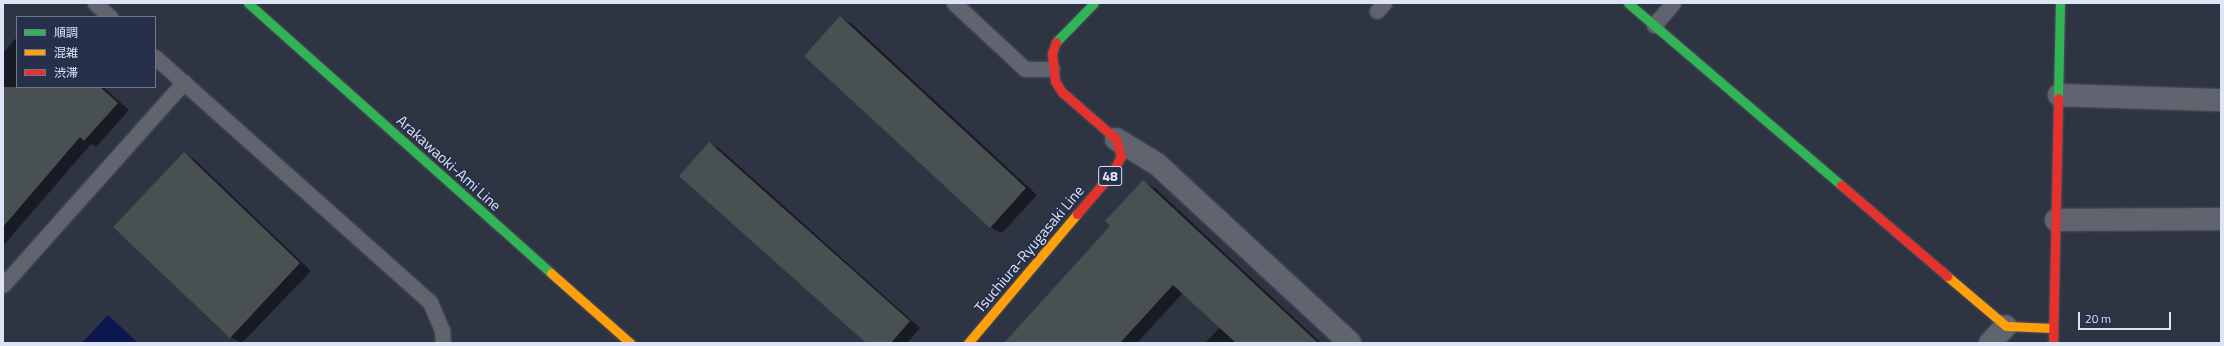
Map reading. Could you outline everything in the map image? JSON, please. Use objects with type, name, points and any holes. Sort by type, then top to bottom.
[{"type":"main road","name":"Arakawaoki-Ami Line","points":[[248,3],[630,343]]},
{"type":"main road","points":[[1094,3],[1056,41],[1052,53],[1052,69],[1055,81],[1062,92],[1116,138]]},
{"type":"main road","points":[[1628,3],[2006,326],[2053,328]]},
{"type":"main road","points":[[2053,343],[2060,3]]},
{"type":"main road","name":"Tsuchiura-Ryugasaki Line","points":[[968,343],[1112,173],[1121,156],[1116,138]]},
{"type":"street","points":[[2059,95],[2221,100]]},
{"type":"street","points":[[1116,138],[1156,164],[1350,343]]},
{"type":"street","points":[[2056,220],[2221,220]]},
{"type":"street","points":[[1990,343],[2006,326]]},
{"type":"lane","points":[[95,3],[109,16]]},
{"type":"lane","points":[[954,3],[1025,69],[1052,69]]},
{"type":"lane","points":[[1654,25],[1673,3]]},
{"type":"lane","points":[[156,57],[430,302],[442,330],[443,343]]},
{"type":"lane","points":[[3,285],[184,82]]},
{"type":"shaded area","points":[[108,315],[138,343],[82,343]]},
{"type":"building","points":[[840,16],[1026,188],[990,228],[804,56]]},
{"type":"building","points":[[3,87],[101,88],[118,103],[84,141],[80,137],[3,227]]},
{"type":"building","points":[[709,142],[910,321],[891,343],[866,343],[679,176]]},
{"type":"building","points":[[184,152],[300,263],[230,338],[113,227]]},
{"type":"building","points":[[1143,180],[1318,343],[1236,343],[1173,285],[1120,343],[1004,343],[1110,226],[1105,221]]},
{"type":"traffic: fast","points":[[248,3],[551,273]]},
{"type":"traffic: fast","points":[[1056,42],[1094,3]]},
{"type":"traffic: fast","points":[[1628,3],[1841,185]]},
{"type":"traffic: fast","points":[[2058,98],[2060,3]]},
{"type":"traffic: slow","points":[[968,343],[1077,214]]},
{"type":"traffic: slow","points":[[551,273],[630,343]]},
{"type":"traffic: slow","points":[[1947,276],[2006,326],[2053,328]]},
{"type":"traffic: jam","points":[[1056,42],[1052,53],[1055,81],[1062,92],[1116,139],[1121,156],[1112,173],[1077,214]]},
{"type":"traffic: jam","points":[[2053,343],[2058,98]]},
{"type":"traffic: jam","points":[[1841,185],[1947,276]]}]
